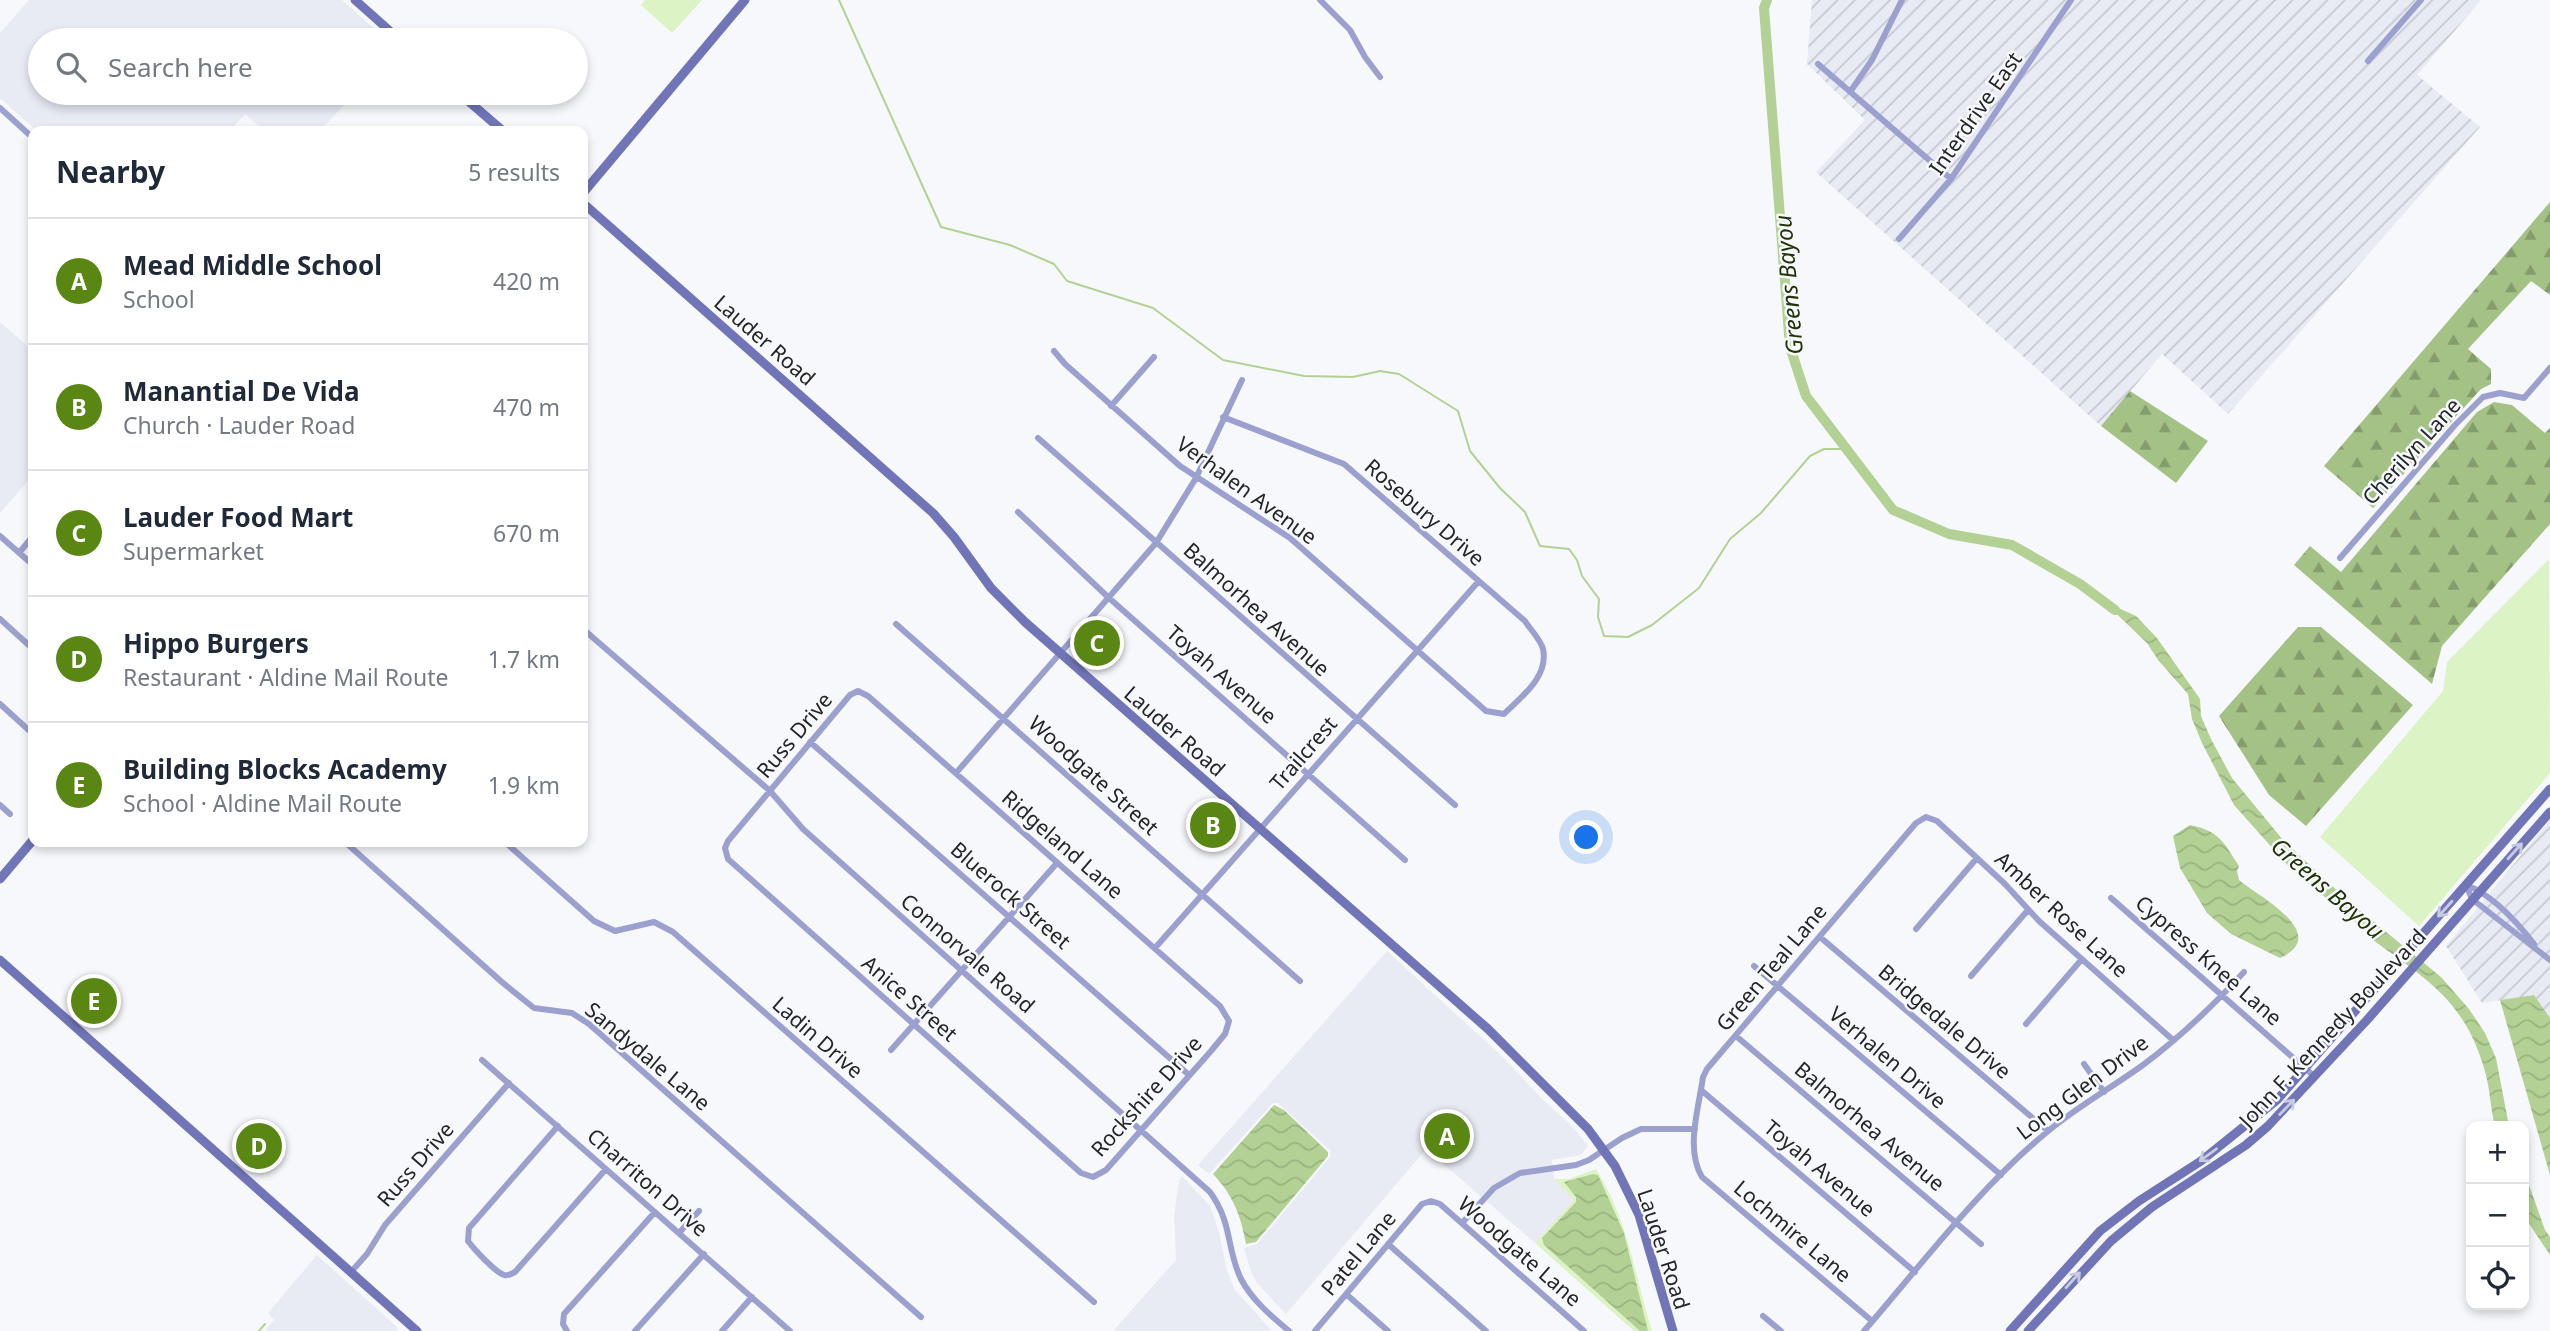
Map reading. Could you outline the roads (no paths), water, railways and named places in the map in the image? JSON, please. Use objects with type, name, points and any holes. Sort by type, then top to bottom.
[{"type":"main road","points":[[355,0],[386,28]]},
{"type":"main road","points":[[588,187],[745,0]]},
{"type":"main road","points":[[473,105],[497,126]]},
{"type":"main road","name":"Lauder Road","points":[[588,207],[933,513],[991,588],[1059,652],[1488,1029],[1572,1112],[1604,1150],[1639,1215],[1673,1331]]},
{"type":"main road","name":"John F. Kennedy Boulevard","points":[[2010,1331],[2101,1231],[2139,1200],[2201,1161],[2277,1100],[2550,789]]},
{"type":"main road","name":"John F. Kennedy Boulevard","points":[[2028,1331],[2111,1241],[2152,1207],[2252,1140],[2367,1020],[2550,812]]},
{"type":"main road","points":[[0,879],[28,845]]},
{"type":"main road","points":[[0,960],[417,1331]]},
{"type":"main road","points":[[2357,1011],[2367,1020]]},
{"type":"main road","points":[[2243,1129],[2252,1140]]},
{"type":"street","points":[[1320,0],[1350,30],[1380,77]]},
{"type":"street","points":[[1850,92],[1872,60],[1902,0]]},
{"type":"street","name":"Interdrive East","points":[[1899,239],[1951,179],[2071,0]]},
{"type":"street","points":[[2368,61],[2421,0]]},
{"type":"street","points":[[1818,64],[1951,179]]},
{"type":"street","points":[[0,108],[28,133]]},
{"type":"street","name":"Verhalen Avenue","points":[[1054,351],[1065,365],[1196,478],[1290,538],[1486,711]]},
{"type":"street","points":[[1111,406],[1154,357]]},
{"type":"street","name":"Cherilyn Lane","points":[[2340,558],[2455,425],[2483,397],[2500,393],[2524,398],[2550,368]]},
{"type":"street","points":[[956,773],[1156,543],[1196,478],[1241,380]]},
{"type":"street","name":"Rosebury Drive","points":[[1223,417],[1344,464],[1525,621],[1543,648],[1542,670],[1532,685],[1504,714],[1486,711]]},
{"type":"street","name":"Balmorhea Avenue","points":[[1038,438],[1455,805]]},
{"type":"street","name":"Toyah Avenue","points":[[1018,512],[1109,598],[1405,860]]},
{"type":"street","points":[[0,536],[28,561]]},
{"type":"street","points":[[19,553],[28,543]]},
{"type":"street","name":"Trailcrest","points":[[1155,948],[1478,582]]},
{"type":"street","points":[[0,619],[28,644]]},
{"type":"street","name":"Woodgate Street","points":[[896,624],[1300,981]]},
{"type":"street","name":"Connorvale Road","points":[[588,633],[770,791],[803,829],[1210,1192],[1227,1223],[1235,1261],[1245,1285],[1262,1306],[1289,1331]]},
{"type":"street","name":"Russ Drive","points":[[732,836],[850,695],[858,691]]},
{"type":"street","name":"Ridgeland Lane","points":[[858,691],[868,696],[1220,1006],[1229,1021],[1225,1034]]},
{"type":"street","points":[[0,704],[28,726]]},
{"type":"street","name":"Bluerock Street","points":[[810,742],[1189,1075]]},
{"type":"street","points":[[0,805],[10,814]]},
{"type":"street","name":"Amber Rose Lane","points":[[1926,817],[1937,821],[2005,884],[2028,910],[2173,1040]]},
{"type":"street","name":"Green Teal Lane","points":[[1696,1165],[1695,1129],[1703,1077],[1707,1069],[1916,823],[1926,817]]},
{"type":"street","name":"Anice Street","points":[[732,836],[725,848],[728,859],[1081,1173],[1091,1177]]},
{"type":"street","name":"Sandydale Lane","points":[[351,847],[503,983],[534,1007],[572,1013],[589,1024],[920,1317]]},
{"type":"street","name":"Ladin Drive","points":[[511,847],[594,921],[615,931],[654,922],[673,932],[1094,1302]]},
{"type":"street","points":[[1916,929],[1977,858]]},
{"type":"street","points":[[891,1050],[1057,863]]},
{"type":"street","points":[[2466,885],[2480,890],[2526,933],[2537,948]]},
{"type":"street","points":[[2466,885],[2472,899],[2550,960]]},
{"type":"street","name":"Cypress Knee Lane","points":[[2111,898],[2315,1077]]},
{"type":"street","points":[[1970,976],[2028,910]]},
{"type":"street","name":"Bridgedale Drive","points":[[1820,937],[2048,1131]]},
{"type":"street","points":[[2026,1024],[2081,959]]},
{"type":"street","name":"Verhalen Drive","points":[[1754,966],[2001,1175]]},
{"type":"street","name":"Long Glen Drive","points":[[1864,1331],[2001,1175],[2048,1131],[2145,1064],[2244,972]]},
{"type":"street","name":"Rockshire Drive","points":[[1091,1177],[1106,1170],[1225,1034]]},
{"type":"street","name":"Balmorhea Avenue","points":[[1736,1036],[1981,1244]]},
{"type":"street","name":"Charriton Drive","points":[[482,1060],[790,1331]]},
{"type":"street","points":[[2084,1064],[2104,1091]]},
{"type":"street","name":"Russ Drive","points":[[351,1272],[367,1254],[385,1225],[509,1083]]},
{"type":"street","name":"Toyah Avenue","points":[[1701,1090],[1915,1272]]},
{"type":"street","points":[[558,1126],[469,1228],[468,1241],[486,1260],[503,1275],[516,1272],[606,1169]]},
{"type":"street","points":[[1462,1223],[1494,1188],[1527,1170],[1576,1166],[1641,1129],[1695,1129]]},
{"type":"street","name":"Lochmire Lane","points":[[1696,1165],[1702,1177],[1872,1321]]},
{"type":"street","name":"Woodgate Lane","points":[[1431,1201],[1440,1204],[1584,1331]]},
{"type":"street","name":"Patel Lane","points":[[1315,1331],[1422,1204],[1431,1201]]},
{"type":"street","points":[[679,1233],[699,1211]]},
{"type":"street","points":[[567,1331],[563,1324],[565,1314],[655,1212]]},
{"type":"street","points":[[1388,1244],[1486,1331]]},
{"type":"street","points":[[635,1331],[704,1254]]},
{"type":"street","points":[[1346,1294],[1388,1331]]},
{"type":"street","points":[[722,1331],[752,1297]]},
{"type":"street","points":[[1763,1315],[1780,1331]]},
{"type":"water","points":[[2103,601],[2136,616],[2157,638],[2200,699],[2201,716],[2232,778],[2283,840],[2346,899],[2441,977],[2469,1009],[2485,1033],[2496,1058],[2508,1121],[2494,1121],[2488,1082],[2476,1045],[2466,1025],[2441,993],[2373,940],[2370,934],[2292,870],[2234,805],[2192,719],[2188,694],[2147,643]]},
{"type":"water","points":[[2190,825],[2208,831],[2220,839],[2239,866],[2239,880],[2286,916],[2295,927],[2298,938],[2294,948],[2280,958],[2231,934],[2207,913],[2180,868],[2173,836]]},
{"type":"water","points":[[2534,995],[2550,1018],[2550,1175],[2500,1000]]},
{"type":"water","points":[[1274,1105],[1284,1110],[1328,1152],[1328,1156],[1256,1242],[1246,1244],[1235,1206],[1213,1174]]},
{"type":"water","points":[[1598,1175],[1624,1233],[1648,1331],[1640,1331],[1544,1245],[1542,1238],[1576,1202],[1576,1197],[1564,1182]]},
{"type":"water","points":[[2529,1185],[2550,1237],[2550,1255],[2529,1224]]},
{"type":"waterway","points":[[839,0],[941,227],[1010,245],[1054,264],[1067,281],[1153,308],[1223,360],[1304,376],[1353,377],[1380,371],[1399,374],[1458,411],[1470,451],[1500,488],[1525,512],[1540,546],[1569,549],[1577,560],[1582,576],[1599,599],[1598,617],[1604,636],[1628,637],[1652,625],[1699,588],[1730,539],[1761,513],[1810,456],[1824,449],[1846,449]]},
{"type":"waterway","name":"Greens Bayou","points":[[1767,0],[1764,8],[1790,347],[1806,396],[1893,510],[1949,534],[2012,545],[2080,584],[2115,610]]},
{"type":"waterway","points":[[259,1331],[265,1324]]},
{"type":"place","name":"Lauder Food Mart","points":[[1097,643]]},
{"type":"place","name":"Manantial De Vida","points":[[1213,825]]},
{"type":"place","name":"Building Blocks Academy","points":[[94,1001]]},
{"type":"place","name":"Mead Middle School","points":[[1447,1136]]},
{"type":"place","name":"Hippo Burgers","points":[[259,1146]]}]
